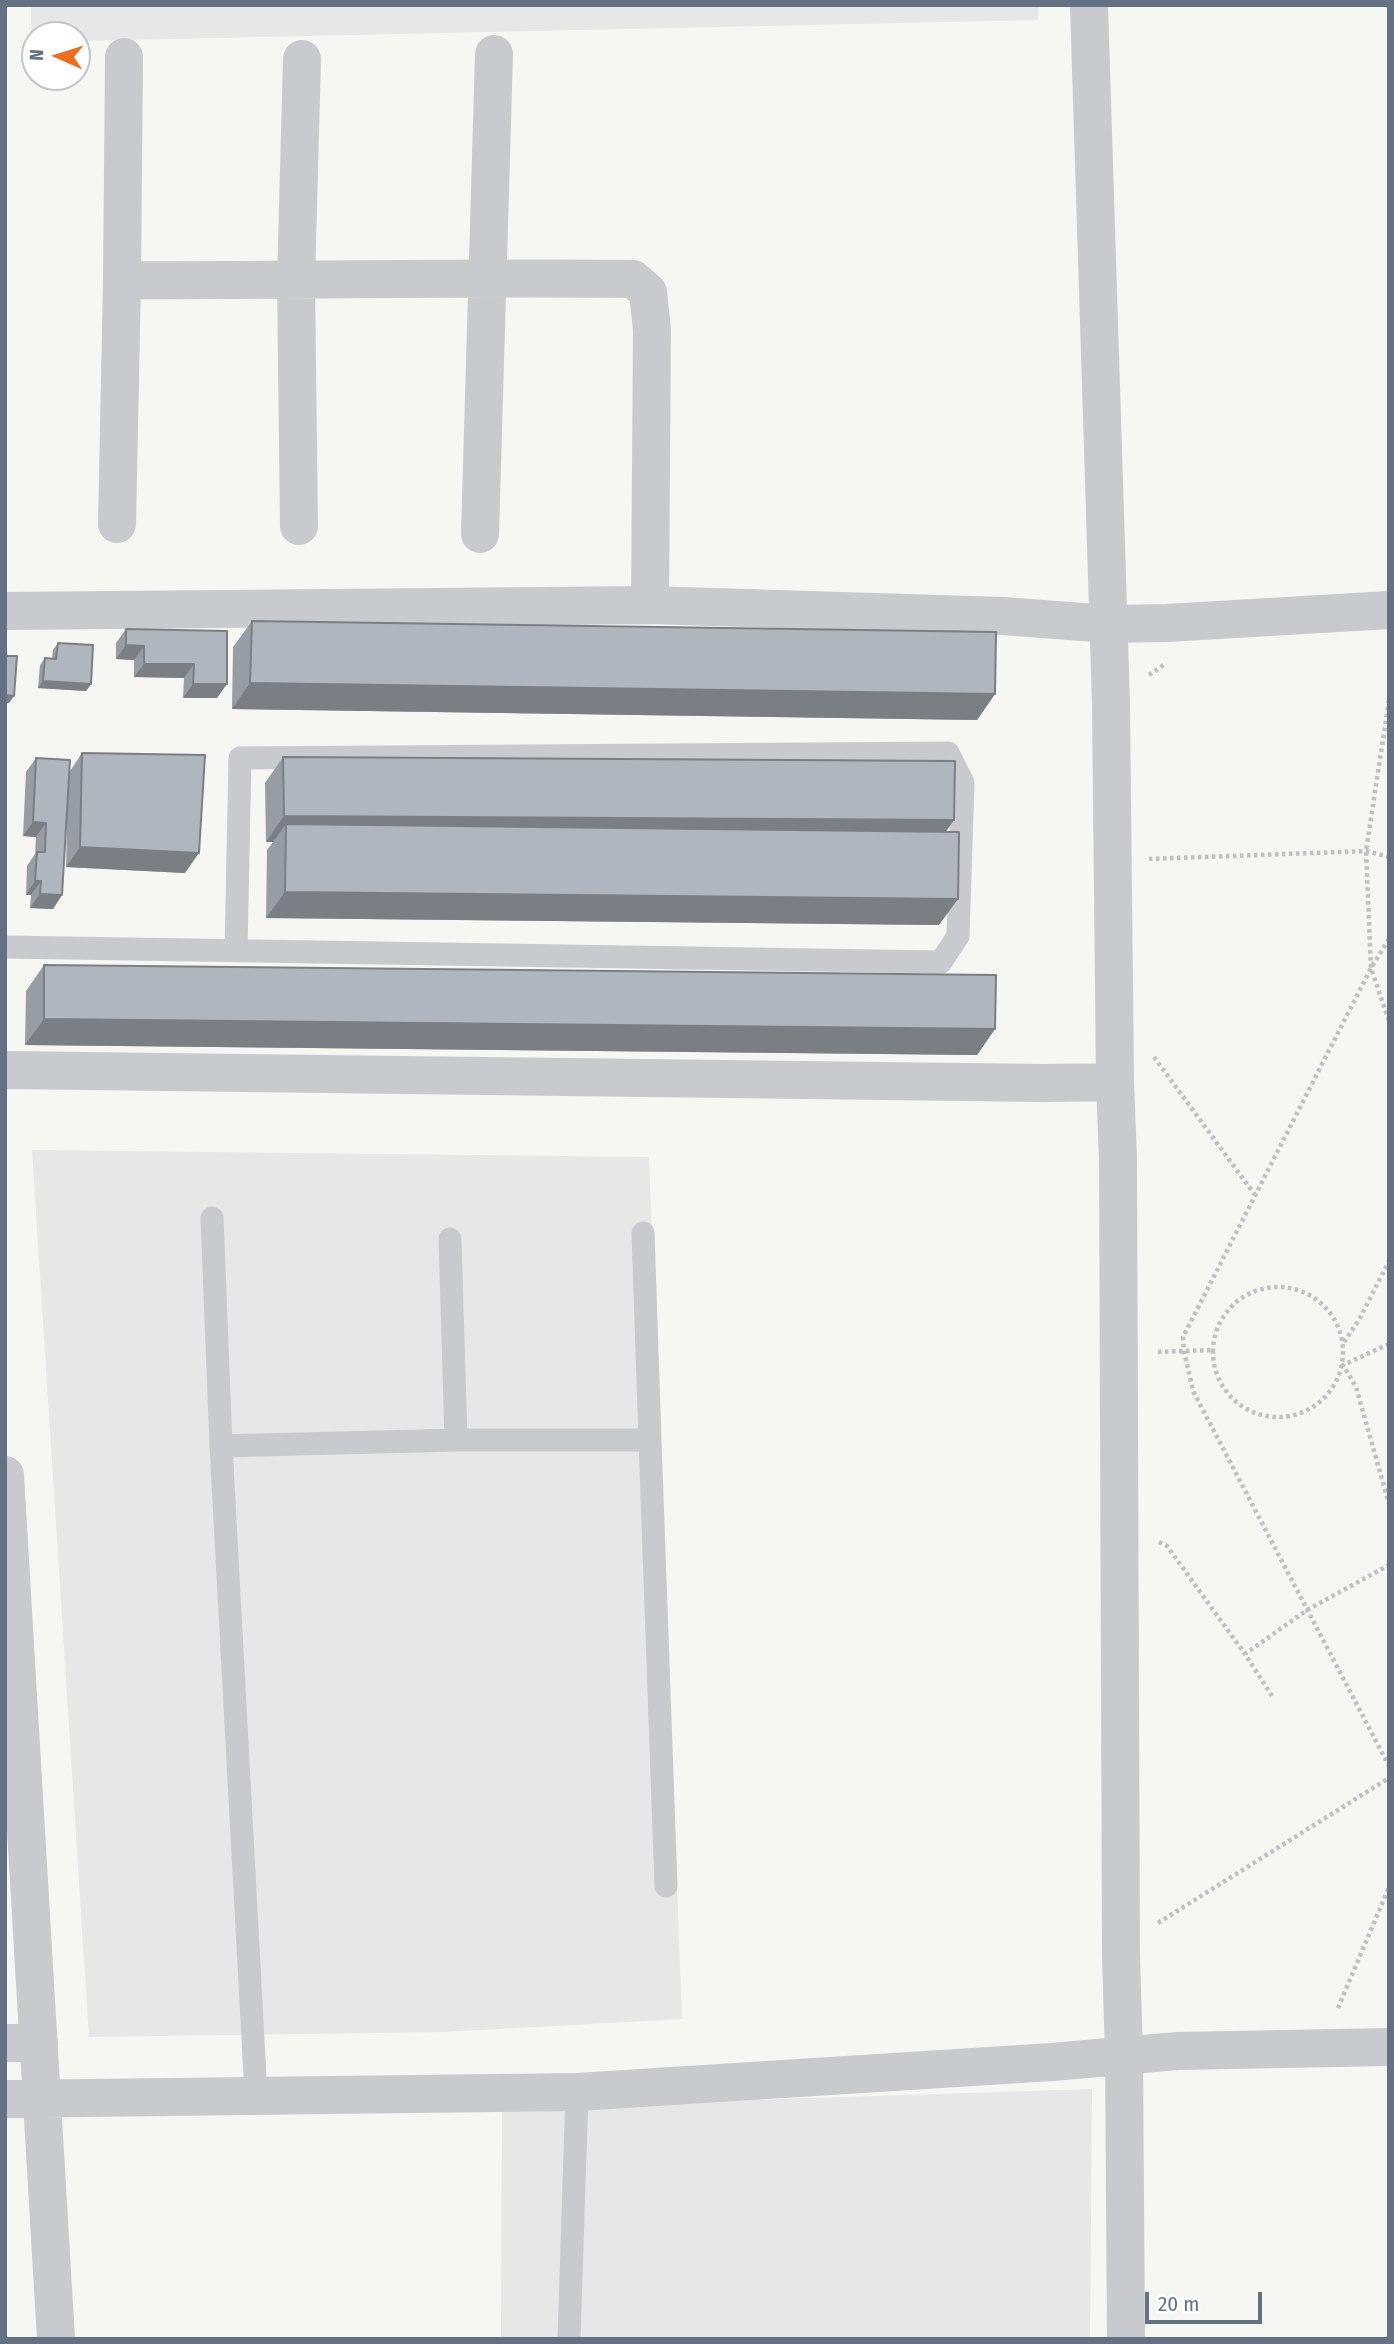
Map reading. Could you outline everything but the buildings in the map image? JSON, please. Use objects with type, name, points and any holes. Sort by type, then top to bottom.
[{"type":"street","points":[[1088,5],[1111,704],[1118,1159],[1121,1955],[1126,2339]]},
{"type":"street","points":[[480,534],[494,54]]},
{"type":"street","points":[[117,524],[124,57]]},
{"type":"street","points":[[299,526],[296,281],[302,59]]},
{"type":"street","points":[[122,279],[633,279],[648,292],[652,330],[650,605]]},
{"type":"street","points":[[5,611],[650,605],[1003,616],[1108,624],[1389,610]]},
{"type":"street","points":[[5,1070],[1115,1082]]},
{"type":"street","points":[[5,1475],[23,2099],[56,2339]]},
{"type":"street","points":[[23,2099],[577,2092],[1178,2051],[1389,2047]]},
{"type":"lane","points":[[5,947],[941,962],[958,936],[963,783],[948,753],[240,758],[236,950]]},
{"type":"lane","points":[[212,1218],[220,1446],[256,2095]]},
{"type":"lane","points":[[643,1233],[666,1886]]},
{"type":"lane","points":[[450,1240],[456,1440]]},
{"type":"lane","points":[[220,1446],[456,1440],[650,1440]]},
{"type":"lane","points":[[569,2339],[577,2092]]},
{"type":"path","points":[[1142,680],[1162,664],[1175,663]]},
{"type":"path","points":[[1389,700],[1366,850],[1371,968],[1389,1021]]},
{"type":"path","points":[[1137,859],[1366,850],[1389,858]]},
{"type":"path","points":[[1389,939],[1371,968],[1183,1337],[1192,1391],[1389,1766]]},
{"type":"path","points":[[1146,1047],[1255,1195]]},
{"type":"path","points":[[1343,1342],[1359,1320],[1389,1261]]},
{"type":"path","points":[[1280,1286],[1303,1291],[1322,1303],[1336,1321],[1343,1342],[1343,1366],[1334,1387],[1319,1404],[1299,1415],[1276,1418],[1254,1413],[1235,1401],[1220,1383],[1213,1361],[1214,1338],[1222,1317],[1238,1300],[1258,1289],[1280,1286]]},
{"type":"path","points":[[1343,1366],[1389,1344]]},
{"type":"path","points":[[1152,1353],[1213,1350]]},
{"type":"path","points":[[1343,1366],[1356,1387],[1389,1504]]},
{"type":"path","points":[[1155,1541],[1167,1546],[1272,1696]]},
{"type":"path","points":[[1245,1654],[1307,1609],[1389,1565]]},
{"type":"path","points":[[1121,1955],[1147,1957],[1147,1930],[1389,1778]]},
{"type":"path","points":[[1350,2009],[1337,2009],[1389,1887]]},
{"type":"shaded area","points":[[31,5],[1039,5],[1038,20],[91,41],[91,21],[31,21]]},
{"type":"shaded area","points":[[32,1150],[649,1157],[682,2019],[443,2032],[89,2037]]},
{"type":"shaded area","points":[[1092,2089],[1090,2339],[501,2339],[502,2108]]}]
